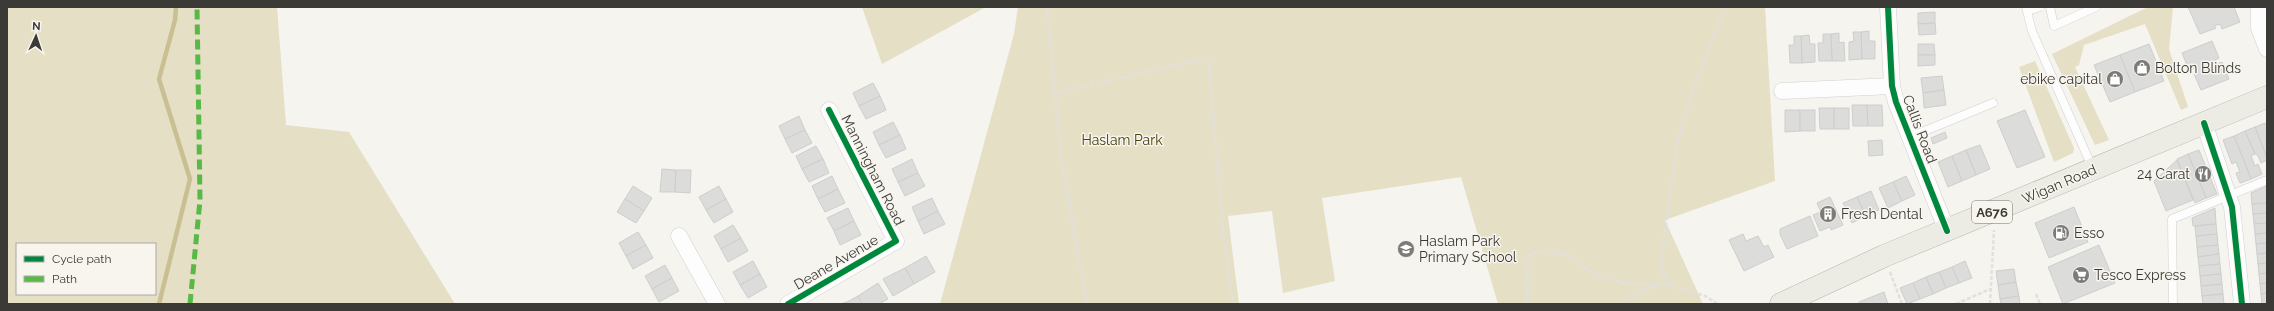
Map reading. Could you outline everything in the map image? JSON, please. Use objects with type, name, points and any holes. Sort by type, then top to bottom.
[{"type":"main road","name":"A676","points":[[2204,123],[2267,97]]},
{"type":"main road","name":"Wigan Road","points":[[1786,303],[1884,256],[2204,123]]},
{"type":"street","name":"Callis Road","points":[[1888,7],[1892,86],[1896,102],[1947,231]]},
{"type":"street","points":[[2259,7],[2259,28],[2267,49]]},
{"type":"street","points":[[1782,91],[1892,86]]},
{"type":"street","name":"Manningham Road","points":[[829,110],[896,241]]},
{"type":"street","points":[[2204,123],[2230,195],[2242,304]]},
{"type":"street","points":[[679,236],[717,304]]},
{"type":"street","name":"Deane Avenue","points":[[788,304],[896,241]]},
{"type":"lane","points":[[2040,7],[2026,9],[2032,31],[2093,170]]},
{"type":"lane","points":[[2050,7],[2054,26],[2096,7]]},
{"type":"lane","points":[[1910,137],[1993,103]]},
{"type":"lane","points":[[2173,304],[2172,219],[2267,180]]},
{"type":"path","points":[[1047,7],[1061,158],[1087,304]]},
{"type":"path","points":[[1668,285],[1662,269],[1663,248],[1677,144],[1691,96],[1725,7]]},
{"type":"path","points":[[1055,93],[1208,58],[1224,238],[1233,304]]},
{"type":"path","points":[[1990,304],[1995,211]]},
{"type":"path","points":[[1527,304],[1528,257],[1533,253],[1542,252],[1569,255],[1582,267],[1601,276],[1624,283],[1668,285],[1705,296],[1718,304]]},
{"type":"path","points":[[1884,256],[1902,304]]},
{"type":"path","points":[[1620,304],[1657,285]]},
{"type":"path","points":[[1956,304],[1990,289]]},
{"type":"path","points":[[2036,294],[2040,304]]},
{"type":"green space","points":[[7,7],[277,7],[286,125],[349,132],[455,304],[7,304]]},
{"type":"green space","points":[[862,7],[986,7],[882,64]]},
{"type":"green space","name":"Haslam Park","points":[[1018,7],[1765,7],[1775,181],[1665,220],[1703,304],[1498,304],[1461,177],[1322,198],[1335,281],[1283,293],[1272,211],[1228,216],[1239,304],[940,304],[1014,34]]},
{"type":"green space","points":[[2148,7],[2173,7],[2169,49],[2188,107],[2181,110],[2145,24],[2084,45],[2079,65],[2075,67],[2109,140],[2095,145],[2052,54]]},
{"type":"green space","points":[[2035,61],[2074,148],[2073,153],[2054,162],[2019,67]]},
{"type":"building","points":[[2188,7],[2234,7],[2240,22],[2222,29],[2220,24],[2214,26],[2216,28],[2200,34]]},
{"type":"building","points":[[1935,12],[1935,23],[1918,24],[1918,13]]},
{"type":"building","points":[[1935,23],[1936,34],[1919,35],[1918,24]]},
{"type":"building","points":[[1869,31],[1869,41],[1875,41],[1875,59],[1862,59],[1861,32]]},
{"type":"building","points":[[1853,32],[1861,32],[1862,59],[1849,60],[1849,42],[1854,41]]},
{"type":"building","points":[[1839,33],[1839,43],[1844,42],[1845,61],[1832,61],[1831,34]]},
{"type":"building","points":[[1823,34],[1831,34],[1832,61],[1819,61],[1818,43],[1823,43]]},
{"type":"building","points":[[1809,35],[1810,44],[1815,44],[1815,62],[1802,63],[1801,36]]},
{"type":"building","points":[[1794,36],[1801,36],[1802,63],[1790,63],[1789,45],[1794,45]]},
{"type":"building","points":[[2212,41],[2219,58],[2215,60],[2217,64],[2222,62],[2229,79],[2201,90],[2194,74],[2197,73],[2195,68],[2189,70],[2182,53]]},
{"type":"building","points":[[1918,44],[1934,44],[1935,55],[1918,55]]},
{"type":"building","name":"Bolton Blinds","points":[[2149,44],[2164,81],[2135,92],[2120,55]]},
{"type":"building","points":[[1918,55],[1935,55],[1935,65],[1918,66]]},
{"type":"building","name":"ebike capital","points":[[2120,55],[2135,92],[2110,102],[2094,65]]},
{"type":"building","points":[[1942,76],[1944,90],[1923,93],[1921,78]]},
{"type":"building","points":[[873,83],[880,96],[859,106],[853,93]]},
{"type":"building","points":[[1944,90],[1946,105],[1924,108],[1923,93]]},
{"type":"building","points":[[880,96],[886,110],[866,119],[859,106]]},
{"type":"building","points":[[1852,105],[1867,105],[1868,126],[1853,126]]},
{"type":"building","points":[[1867,105],[1882,105],[1883,126],[1868,126]]},
{"type":"building","points":[[1819,108],[1834,108],[1834,129],[1820,129]]},
{"type":"building","points":[[1834,108],[1849,108],[1849,129],[1834,129]]},
{"type":"building","points":[[1785,110],[1800,110],[1800,131],[1785,132]]},
{"type":"building","points":[[1800,110],[1815,110],[1815,131],[1800,131]]},
{"type":"building","points":[[2025,110],[2045,157],[2017,168],[1997,121]]},
{"type":"building","points":[[799,116],[805,130],[785,139],[779,126]]},
{"type":"building","points":[[893,122],[900,135],[879,145],[873,132]]},
{"type":"building","points":[[2265,123],[2267,127],[2267,158],[2255,127]]},
{"type":"building","points":[[2255,127],[2267,158],[2267,160],[2261,163],[2257,154],[2255,154],[2245,131]]},
{"type":"building","points":[[805,130],[812,143],[792,153],[785,139]]},
{"type":"building","points":[[2245,131],[2255,154],[2251,156],[2255,166],[2258,164],[2262,174],[2251,179],[2234,136]]},
{"type":"building","points":[[1945,132],[1947,138],[1933,144],[1931,138]]},
{"type":"building","points":[[900,135],[906,149],[886,158],[879,145]]},
{"type":"building","points":[[2234,136],[2251,179],[2240,183],[2236,173],[2240,172],[2236,162],[2232,164],[2223,140]]},
{"type":"building","points":[[1882,140],[1883,155],[1869,156],[1868,141]]},
{"type":"building","points":[[1980,145],[1990,169],[1976,175],[1966,150]]},
{"type":"building","points":[[816,146],[823,159],[802,169],[796,156]]},
{"type":"building","points":[[1966,150],[1976,175],[1962,181],[1952,156]]},
{"type":"building","name":"24 Carat","points":[[2199,150],[2217,194],[2206,198],[2188,154]]},
{"type":"building","points":[[2188,154],[2206,198],[2195,203],[2177,159]]},
{"type":"building","points":[[1952,156],[1962,181],[1948,187],[1938,162]]},
{"type":"building","points":[[823,159],[829,173],[809,182],[802,169]]},
{"type":"building","points":[[912,159],[918,173],[898,182],[892,169]]},
{"type":"building","points":[[2177,160],[2193,200],[2166,211],[2154,181]]},
{"type":"building","points":[[662,169],[676,170],[675,192],[660,192]]},
{"type":"building","points":[[676,170],[691,170],[690,193],[675,192]]},
{"type":"building","points":[[918,173],[925,186],[905,196],[898,182]]},
{"type":"building","points":[[832,176],[838,189],[818,199],[812,186]]},
{"type":"building","points":[[1906,176],[1915,195],[1902,201],[1893,182]]},
{"type":"building","points":[[1893,182],[1902,201],[1888,208],[1879,188]]},
{"type":"building","points":[[633,186],[652,198],[644,211],[625,199]]},
{"type":"building","points":[[719,186],[726,199],[706,210],[699,197]]},
{"type":"building","points":[[2267,186],[2267,203],[2252,204],[2251,193]]},
{"type":"building","points":[[838,189],[845,203],[825,212],[818,199]]},
{"type":"building","points":[[1871,191],[1879,210],[1866,216],[1857,197]]},
{"type":"building","name":"Fresh Dental","points":[[1830,197],[1843,225],[1831,230],[1830,227],[1820,231],[1813,215],[1821,212],[1817,203]]},
{"type":"building","points":[[1857,197],[1866,216],[1852,223],[1843,203]]},
{"type":"building","points":[[932,198],[938,211],[918,221],[912,207]]},
{"type":"building","points":[[625,199],[644,211],[636,223],[617,212]]},
{"type":"building","points":[[726,199],[733,212],[714,223],[706,210]]},
{"type":"building","points":[[2267,203],[2267,213],[2253,214],[2252,204]]},
{"type":"building","name":"Esso","points":[[2074,207],[2088,242],[2049,258],[2035,223]]},
{"type":"building","points":[[848,208],[854,221],[834,231],[827,218]]},
{"type":"building","points":[[2215,208],[2216,224],[2193,226],[2192,218]]},
{"type":"building","points":[[938,211],[945,224],[924,234],[918,221]]},
{"type":"building","points":[[2267,213],[2267,223],[2254,224],[2253,214]]},
{"type":"building","points":[[1810,216],[1818,236],[1787,249],[1780,234],[1780,229]]},
{"type":"building","points":[[854,221],[861,235],[840,245],[834,231]]},
{"type":"building","points":[[2267,223],[2267,233],[2255,234],[2254,224]]},
{"type":"building","points":[[2216,224],[2217,234],[2196,236],[2195,226]]},
{"type":"building","points":[[733,225],[741,238],[721,249],[714,236]]},
{"type":"building","points":[[638,232],[646,245],[626,256],[619,243]]},
{"type":"building","points":[[2267,233],[2267,243],[2256,244],[2255,234]]},
{"type":"building","points":[[1743,234],[1746,241],[1758,236],[1764,247],[1768,245],[1774,257],[1744,271],[1729,240]]},
{"type":"building","points":[[2217,234],[2218,245],[2197,247],[2196,236]]},
{"type":"building","points":[[741,238],[748,251],[728,262],[721,249]]},
{"type":"building","points":[[2267,243],[2267,253],[2257,254],[2256,244]]},
{"type":"building","points":[[646,245],[653,258],[633,269],[626,256]]},
{"type":"building","name":"Tesco Express","points":[[2099,245],[2115,283],[2063,304],[2048,267]]},
{"type":"building","points":[[2218,245],[2219,254],[2198,257],[2197,247]]},
{"type":"building","points":[[2267,253],[2267,263],[2258,264],[2257,254]]},
{"type":"building","points":[[2219,254],[2220,264],[2199,266],[2198,257]]},
{"type":"building","points":[[926,256],[935,272],[914,284],[905,268]]},
{"type":"building","points":[[753,261],[760,274],[740,285],[733,272]]},
{"type":"building","points":[[1965,261],[1972,278],[1959,283],[1952,267]]},
{"type":"building","points":[[2267,263],[2267,273],[2259,274],[2258,264]]},
{"type":"building","points":[[2220,264],[2221,274],[2200,276],[2199,266]]},
{"type":"building","points":[[665,265],[672,278],[652,289],[645,276]]},
{"type":"building","points":[[1952,267],[1959,283],[1946,288],[1939,272]]},
{"type":"building","points":[[905,268],[914,284],[893,296],[883,279]]},
{"type":"building","points":[[2014,269],[2016,282],[1998,285],[1996,271]]},
{"type":"building","points":[[1939,272],[1946,288],[1933,294],[1926,277]]},
{"type":"building","points":[[2267,273],[2267,283],[2260,284],[2259,274]]},
{"type":"building","points":[[760,274],[767,287],[748,298],[740,285]]},
{"type":"building","points":[[2221,274],[2222,284],[2201,286],[2200,276]]},
{"type":"building","points":[[1926,277],[1933,294],[1920,299],[1913,283]]},
{"type":"building","points":[[672,278],[679,291],[659,302],[652,289]]},
{"type":"building","points":[[2016,282],[2019,296],[2000,299],[1998,285]]},
{"type":"building","points":[[878,283],[888,299],[879,304],[862,304],[858,296]]},
{"type":"building","points":[[1913,283],[1920,299],[1907,304],[1900,288]]},
{"type":"building","points":[[2267,283],[2267,293],[2261,294],[2260,284]]},
{"type":"building","points":[[2222,284],[2223,294],[2202,296],[2201,286]]},
{"type":"building","points":[[1884,292],[1888,304],[1859,304],[1859,302]]},
{"type":"building","points":[[2267,293],[2267,304],[2262,304],[2261,294]]},
{"type":"building","points":[[2223,294],[2224,304],[2203,304],[2202,296]]},
{"type":"building","points":[[858,296],[862,304],[840,304],[847,302]]},
{"type":"building","points":[[2019,296],[2020,304],[2001,304],[2000,299]]},
{"type":"waterway","points":[[159,304],[190,179],[159,79],[175,20],[176,7]]},
{"type":"marked path","points":[[190,304],[200,200],[197,7]]},
{"type":"cycle path","points":[[1888,7],[1892,86],[1896,102],[1947,231]]},
{"type":"cycle path","points":[[788,304],[896,241],[829,110]]},
{"type":"cycle path","points":[[2204,123],[2232,207],[2242,304]]},
{"type":"place","name":"Bolton Blinds","points":[[2142,68]]},
{"type":"place","name":"ebike capital","points":[[2115,79]]},
{"type":"place","name":"24 Carat","points":[[2203,174]]},
{"type":"place","name":"Fresh Dental","points":[[1828,214]]},
{"type":"place","name":"Esso","points":[[2061,233]]},
{"type":"place","name":"Haslam Park Primary School","points":[[1406,249]]},
{"type":"place","name":"Tesco Express","points":[[2081,275]]}]
